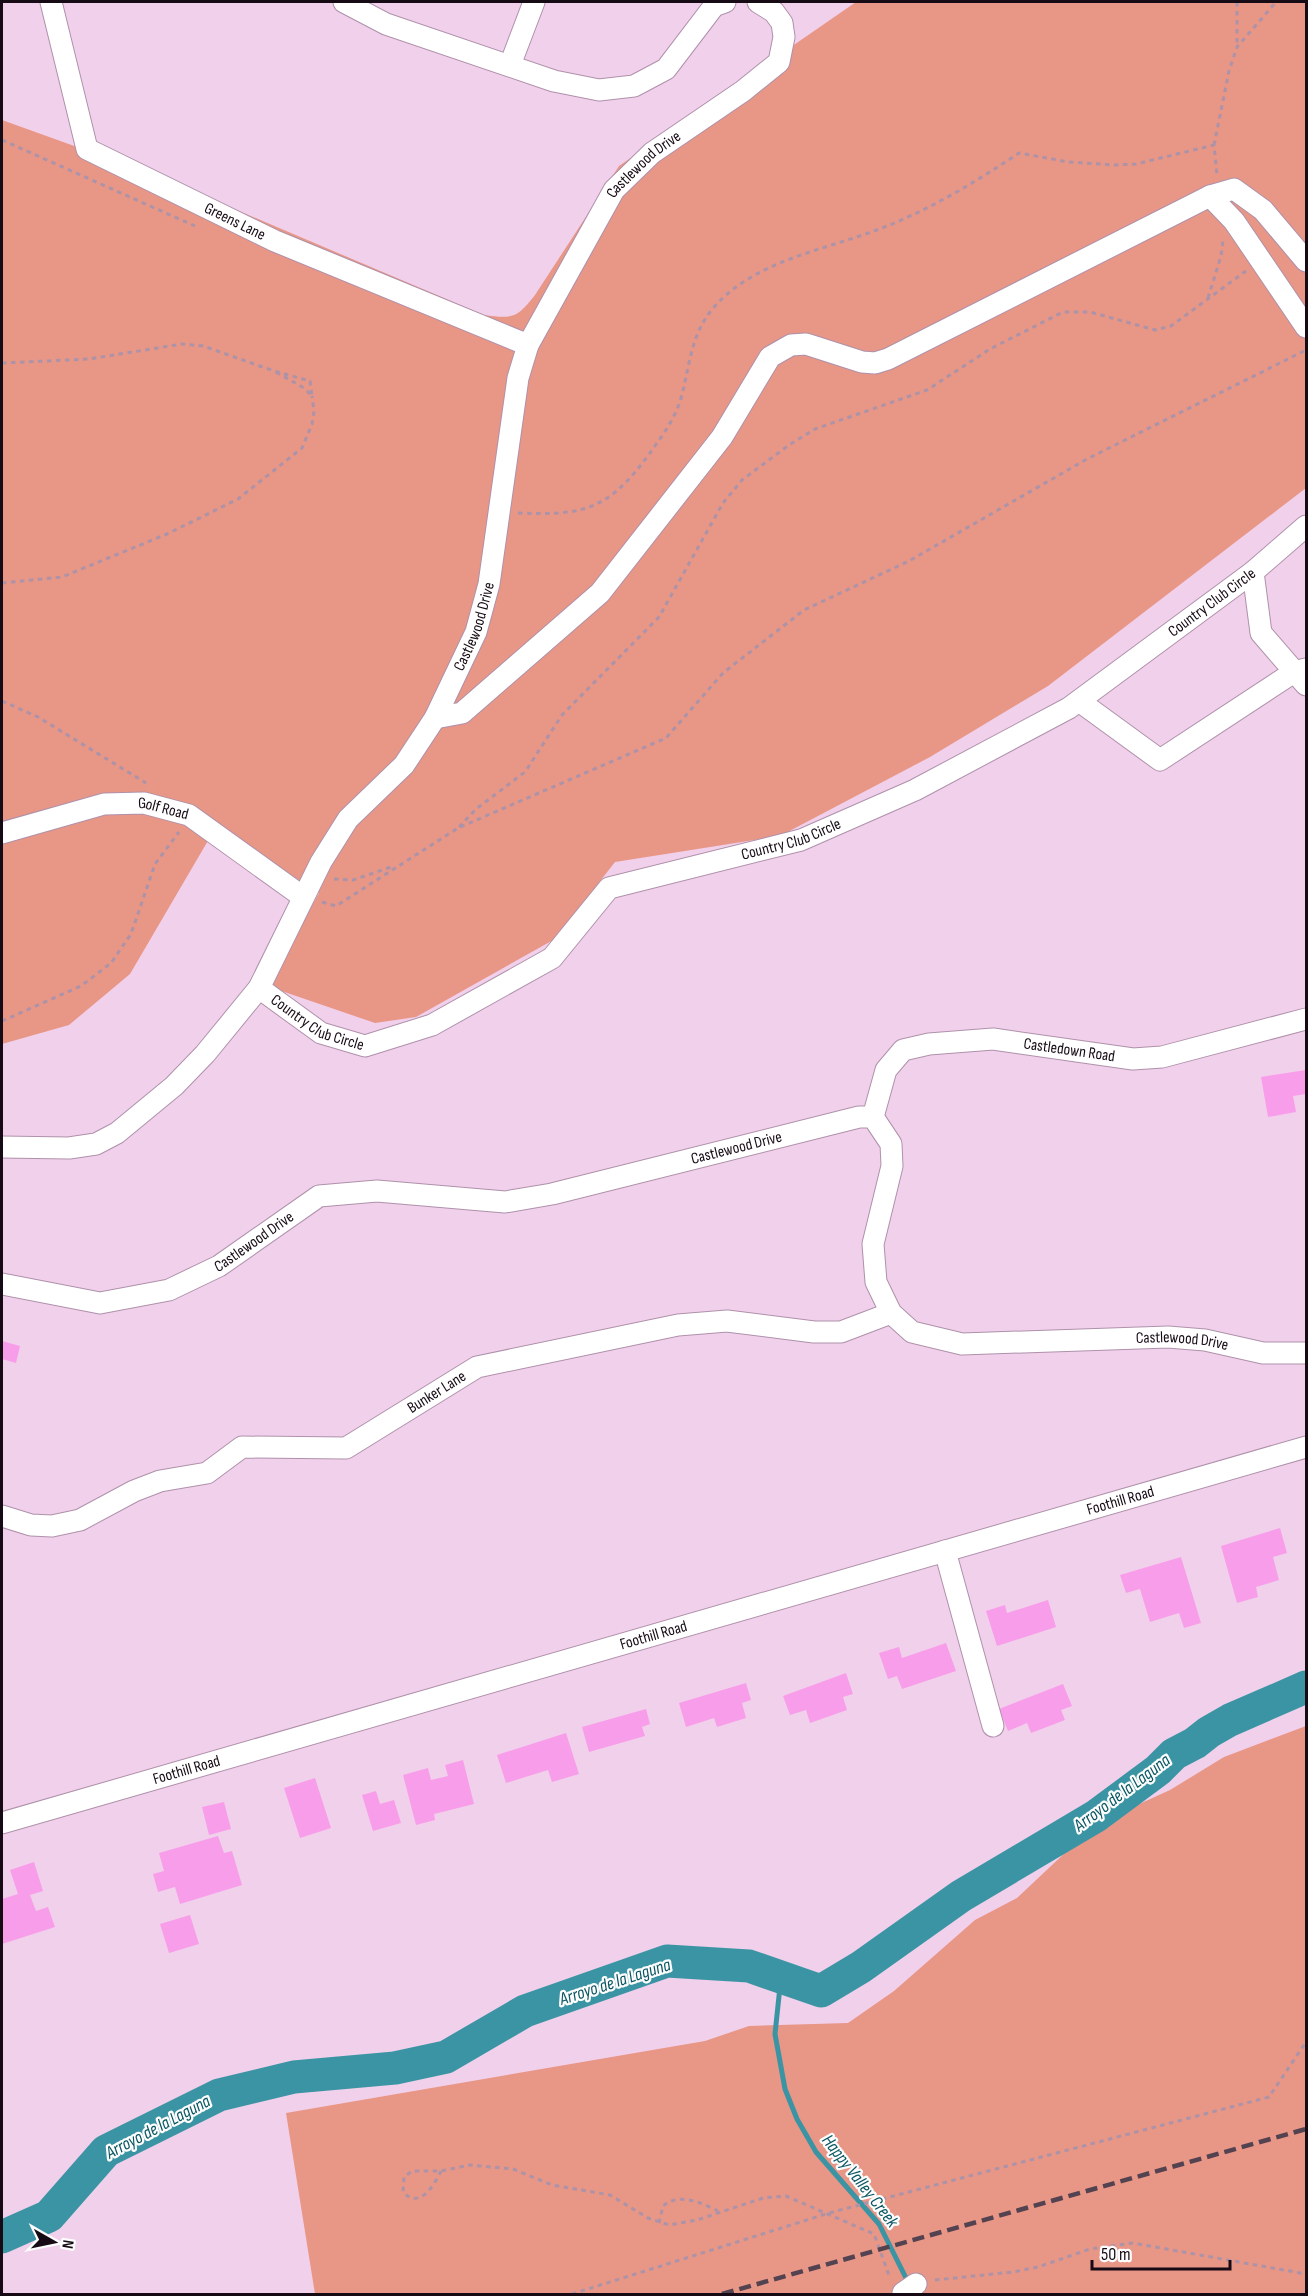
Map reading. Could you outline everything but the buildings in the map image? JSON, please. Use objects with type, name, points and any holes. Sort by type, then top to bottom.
[{"type":"street","name":"Greens Lane","points":[[51,2],[87,149],[274,242],[528,345]]},
{"type":"street","points":[[344,2],[386,24],[554,81],[599,90],[634,86],[666,69],[714,6],[725,2]]},
{"type":"street","points":[[510,65],[534,2]]},
{"type":"street","name":"Castlewood Drive","points":[[2,1147],[69,1149],[96,1144],[117,1133],[174,1086],[205,1054],[259,988],[308,897],[316,872],[348,819],[404,765],[435,718],[476,633],[489,584],[518,378],[528,345],[614,190],[652,153],[743,91],[779,62],[784,37],[782,23],[774,12],[759,2]]},
{"type":"street","points":[[435,718],[462,713],[600,593],[722,437],[770,357],[791,345],[806,344],[862,362],[875,363],[888,359],[1219,200],[1234,189],[1263,210],[1306,261]]},
{"type":"street","points":[[1219,200],[1306,327]]},
{"type":"street","name":"Country Club Circle","points":[[259,988],[321,1033],[365,1046],[432,1025],[552,958],[609,888],[801,840],[915,790],[1079,701],[1252,572],[1306,526]]},
{"type":"street","points":[[1079,701],[1160,760],[1302,675],[1261,633],[1252,572]]},
{"type":"street","name":"Golf Road","points":[[2,833],[104,804],[144,803],[191,816],[308,897]]},
{"type":"street","name":"Castledown Road","points":[[873,1117],[886,1070],[903,1050],[929,1044],[993,1039],[1143,1058],[1162,1057],[1306,1019]]},
{"type":"street","name":"Castlewood Drive","points":[[2,1284],[100,1304],[169,1290],[219,1266],[319,1196],[377,1191],[505,1202],[552,1194],[859,1117],[873,1117],[891,1144],[892,1166],[873,1244],[872,1263],[876,1282],[891,1313],[912,1332],[962,1344],[1168,1337],[1204,1340],[1263,1353],[1306,1353]]},
{"type":"street","name":"Bunker Lane","points":[[2,1516],[31,1525],[52,1526],[80,1520],[134,1491],[160,1481],[207,1473],[243,1447],[346,1448],[477,1367],[678,1325],[727,1321],[814,1332],[841,1332],[891,1313]]},
{"type":"street","name":"Foothill Road","points":[[2,1823],[1306,1447]]},
{"type":"street","points":[[945,1551],[993,1726]]},
{"type":"path","points":[[1207,300],[1221,256],[1214,145],[1227,80],[1238,47],[1237,2]]},
{"type":"path","points":[[1238,47],[1276,2]]},
{"type":"path","points":[[498,513],[543,514],[587,510],[610,498],[631,480],[670,424],[681,398],[691,346],[699,329],[724,297],[760,273],[877,230],[965,188],[1019,153],[1069,162],[1115,165],[1136,164],[1214,145]]},
{"type":"path","points":[[458,828],[476,809],[525,772],[562,715],[659,617],[723,503],[742,480],[789,445],[814,429],[927,390],[990,349],[1063,312],[1090,312],[1155,330],[1171,326],[1261,260]]},
{"type":"path","points":[[2,363],[89,359],[182,344],[203,346],[310,381],[312,396],[312,424],[302,448],[238,499],[167,534],[62,577],[2,583]]},
{"type":"path","points":[[308,897],[336,906],[458,828],[666,738],[723,673],[804,610],[909,561],[1087,459],[1306,350]]},
{"type":"path","points":[[274,371],[304,388],[312,396]]},
{"type":"path","points":[[2,701],[38,717],[151,786]]},
{"type":"path","points":[[2,1021],[81,986],[111,963],[131,934],[155,864],[191,816]]},
{"type":"path","points":[[316,872],[328,878],[353,880],[399,865]]},
{"type":"path","points":[[572,2295],[856,2205],[1269,2097],[1306,2042]]},
{"type":"path","points":[[441,2171],[427,2193],[421,2197],[413,2198],[403,2192],[404,2177],[412,2171],[441,2171],[470,2165],[513,2169],[552,2185],[610,2195],[658,2223],[681,2225],[774,2196],[798,2199],[874,2234],[893,2289],[897,2293],[909,2288],[1038,2267],[1090,2249],[1133,2243],[1306,2274]]},
{"type":"path","points":[[658,2223],[663,2206],[675,2200],[696,2201],[719,2212]]},
{"type":"shaded area","points":[[856,2],[1306,2],[1306,488],[1048,686],[930,757],[780,836],[615,862],[555,939],[416,1017],[375,1023],[267,986],[319,893],[216,827],[130,974],[69,1025],[2,1044],[2,120],[152,174],[484,315],[502,317],[519,312],[535,295],[619,166]]},
{"type":"shaded area","points":[[1306,1726],[1306,2294],[315,2294],[286,2113],[705,2041],[749,2026],[848,2023],[894,1991],[975,1920],[1017,1898],[1085,1834],[1126,1810],[1170,1790],[1224,1757]]},
{"type":"waterway","name":"Arroyo de la Laguna","points":[[2,2237],[49,2216],[106,2151],[219,2095],[294,2077],[395,2068],[446,2057],[525,2011],[667,1961],[749,1966],[821,1991],[861,1967],[961,1896],[1096,1816],[1158,1770],[1174,1754],[1195,1743],[1209,1732],[1230,1720],[1306,1687]]},
{"type":"waterway","name":"Happy Valley Creek","points":[[781,1977],[775,2034],[785,2089],[797,2119],[816,2152],[879,2224],[908,2282]]},
{"type":"railway","points":[[722,2294],[1306,2129]]}]
